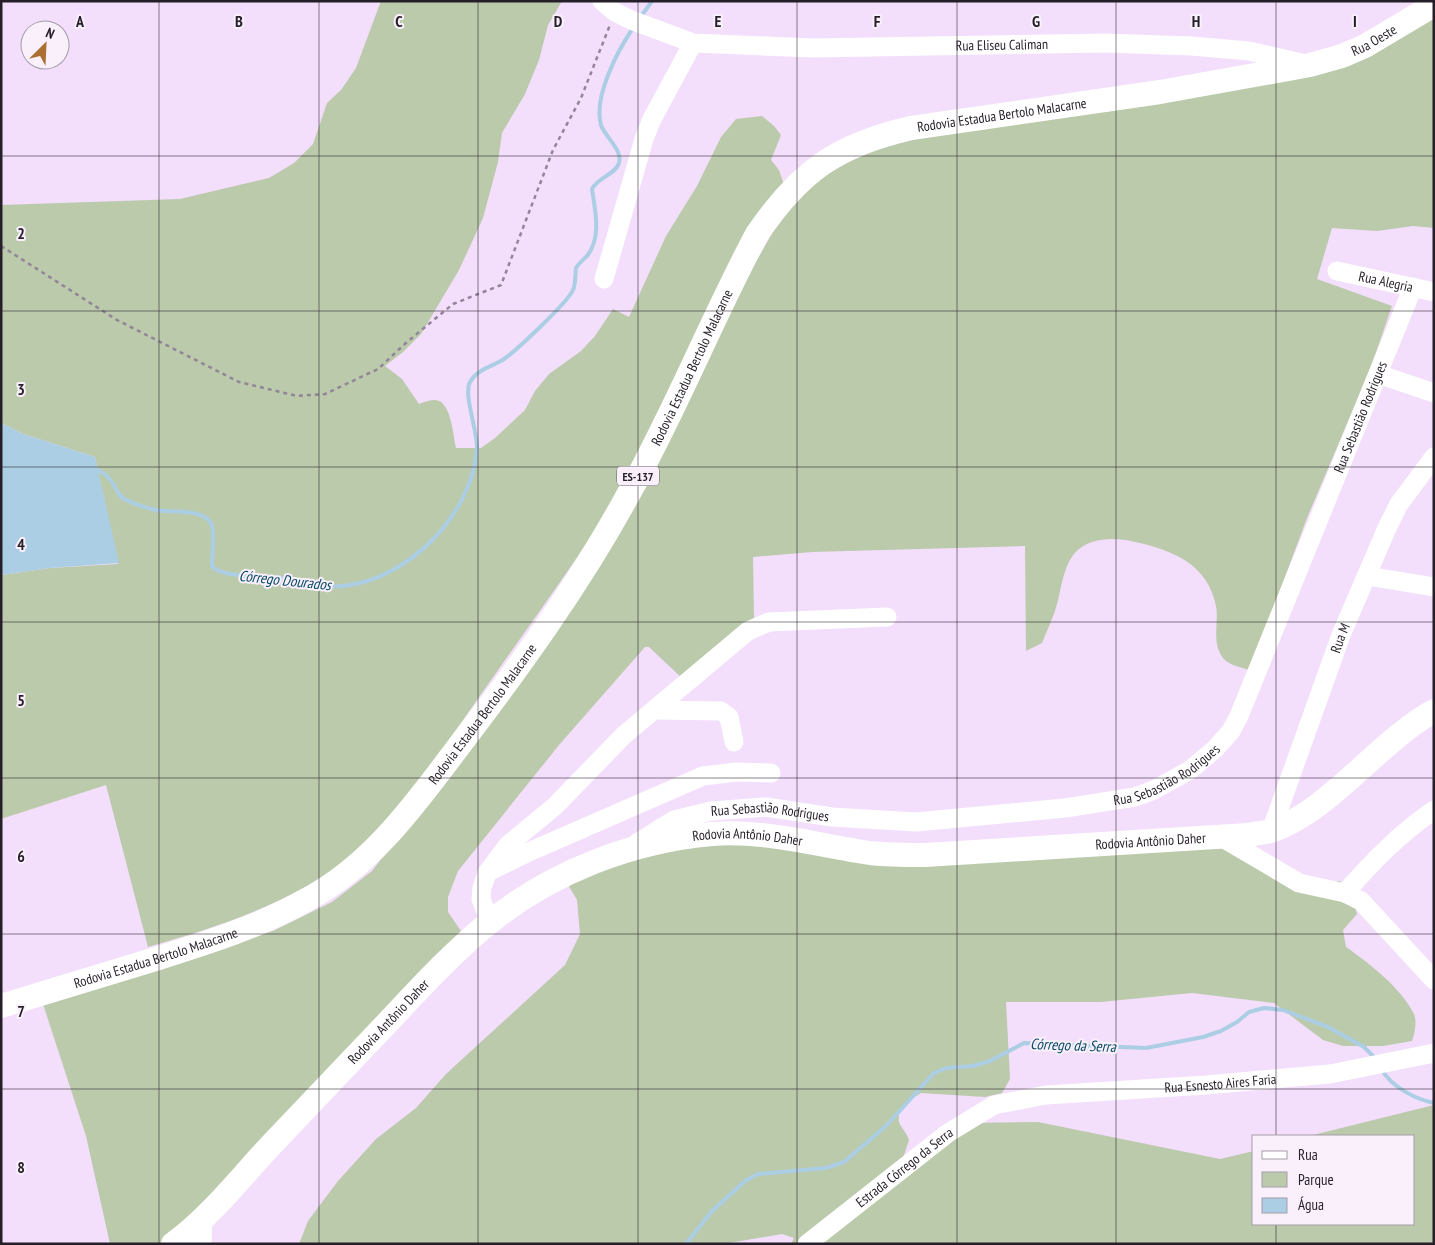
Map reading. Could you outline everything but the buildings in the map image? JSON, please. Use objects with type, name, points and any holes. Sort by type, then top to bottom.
[{"type":"main road","name":"Rua Oeste","points":[[1310,65],[1342,56],[1366,46],[1434,5]]},
{"type":"main road","name":"Rodovia Estadua Bertolo Malacarne","points":[[1,1006],[198,945],[250,926],[309,899],[348,873],[382,842],[429,786],[491,704],[580,575],[632,488],[757,234],[774,208],[808,173],[850,146],[879,135],[911,128],[1160,92],[1310,65]]},
{"type":"main road","name":"Rodovia Antônio Daher","points":[[173,1244],[203,1220],[423,986],[490,922],[518,902],[588,864],[625,850],[675,838],[740,834],[779,837],[873,853],[925,855],[1221,837],[1271,831],[1290,822],[1328,796],[1385,746],[1434,711]]},
{"type":"street","name":"Rua Eliseu Caliman","points":[[623,14],[693,43],[812,48],[1105,43],[1191,46],[1249,51],[1310,65]]},
{"type":"street","points":[[604,279],[644,139],[652,119],[693,43]]},
{"type":"street","name":"Rua Alegria","points":[[1337,271],[1434,292]]},
{"type":"street","name":"Rua Sebastião Rodrigues","points":[[625,850],[674,820],[711,810],[766,807],[832,817],[916,822],[1115,801],[1135,797],[1175,780],[1215,749],[1231,731],[1239,716],[1413,287]]},
{"type":"street","points":[[1378,374],[1434,393]]},
{"type":"street","name":"Rua M","points":[[1271,831],[1342,635],[1367,576],[1400,504],[1434,457]]},
{"type":"street","points":[[1367,576],[1434,587]]},
{"type":"street","points":[[490,922],[481,899],[487,873],[508,845],[555,806],[624,735],[755,627],[769,622],[888,617]]},
{"type":"street","points":[[654,710],[721,711],[729,717],[734,742]]},
{"type":"street","points":[[487,873],[531,850],[703,776],[736,772],[771,773]]},
{"type":"street","points":[[1346,893],[1380,854],[1410,827],[1434,810]]},
{"type":"street","points":[[1221,837],[1299,883],[1346,893],[1367,905],[1434,980]]},
{"type":"street","name":"Rua Esnesto Aires Faria","points":[[1007,1101],[1046,1095],[1277,1080],[1330,1074],[1434,1053]]},
{"type":"street","name":"Estrada Córrego da Serra","points":[[807,1244],[948,1133],[969,1118],[1007,1101]]},
{"type":"street","points":[[202,1244],[203,1220]]},
{"type":"path","points":[[1,246],[117,320],[239,382],[297,396],[325,394],[378,369],[453,304],[501,285],[553,150],[623,14]]},
{"type":"green space","points":[[381,1],[562,1],[548,25],[539,60],[525,94],[502,133],[498,162],[483,218],[459,270],[421,334],[385,366],[402,379],[419,404],[435,400],[445,406],[450,419],[456,448],[481,448],[495,438],[525,410],[535,391],[549,374],[581,351],[595,336],[613,309],[629,317],[666,236],[697,186],[721,137],[736,119],[762,116],[781,135],[771,160],[779,170],[784,185],[623,487],[542,608],[440,752],[384,823],[341,863],[321,878],[298,891],[249,914],[148,947],[106,785],[1,819],[1,575],[50,568],[118,564],[95,457],[23,434],[1,423],[1,205],[180,199],[269,178],[294,163],[313,144],[327,103],[341,90],[356,68]]},
{"type":"green space","points":[[1434,15],[1434,228],[1413,226],[1377,231],[1332,228],[1317,279],[1392,306],[1371,367],[1307,518],[1250,670],[1226,661],[1221,655],[1216,637],[1216,606],[1212,592],[1197,569],[1175,555],[1149,545],[1111,539],[1094,541],[1080,548],[1074,554],[1067,567],[1055,611],[1042,643],[1026,651],[1025,546],[812,552],[753,557],[754,618],[689,680],[684,680],[649,647],[645,647],[559,745],[458,871],[448,897],[448,912],[463,934],[178,1228],[159,1244],[110,1244],[86,1136],[42,1001],[163,966],[273,931],[332,902],[372,871],[514,687],[773,232],[800,196],[835,168],[875,150],[930,135],[1209,93]]},
{"type":"green space","points":[[1220,842],[1314,885],[1340,881],[1353,899],[1357,914],[1343,930],[1346,947],[1384,977],[1408,1004],[1415,1020],[1415,1031],[1412,1041],[1383,1046],[1343,1046],[1323,1040],[1274,1003],[1192,993],[1100,1002],[1006,1002],[1010,1079],[1002,1093],[985,1097],[921,1093],[908,1102],[899,1116],[901,1126],[909,1140],[903,1158],[972,1123],[1038,1122],[1220,1159],[1252,1151],[1252,1225],[1415,1225],[1415,1135],[1313,1135],[1434,1105],[1434,1244],[791,1244],[794,1238],[782,1234],[723,1244],[299,1244],[308,1221],[338,1181],[376,1139],[416,1108],[446,1074],[565,965],[580,934],[577,900],[567,883],[587,873],[696,844]]},
{"type":"water","points":[[1,423],[23,434],[95,457],[119,563],[50,568],[1,575]]},
{"type":"waterway","name":"Córrego Dourados","points":[[640,18],[652,1]]},
{"type":"waterway","name":"Córrego Dourados","points":[[95,472],[98,470],[109,478],[122,498],[129,501],[156,510],[193,513],[207,518],[211,523],[213,531],[212,566],[224,573],[284,578],[330,586],[344,586],[368,581],[392,571],[413,557],[433,539],[450,519],[463,497],[473,473],[477,442],[469,404],[468,388],[470,382],[481,371],[510,354],[562,305],[574,288],[576,268],[592,249],[596,232],[596,214],[592,189],[594,185],[617,167],[620,158],[616,148],[601,125],[599,114],[601,101],[608,74],[633,28]]},
{"type":"waterway","name":"Córrego da Serra","points":[[686,1244],[711,1212],[745,1181],[758,1174],[826,1168],[844,1162],[886,1126],[934,1073],[947,1068],[973,1066],[990,1061],[1024,1043],[1146,1048],[1203,1037],[1221,1031],[1237,1022],[1249,1012],[1264,1008],[1283,1010],[1328,1027],[1364,1047],[1377,1060]]},
{"type":"waterway","name":"Córrego da Serra","points":[[1382,1070],[1398,1087],[1419,1099],[1434,1103]]}]
